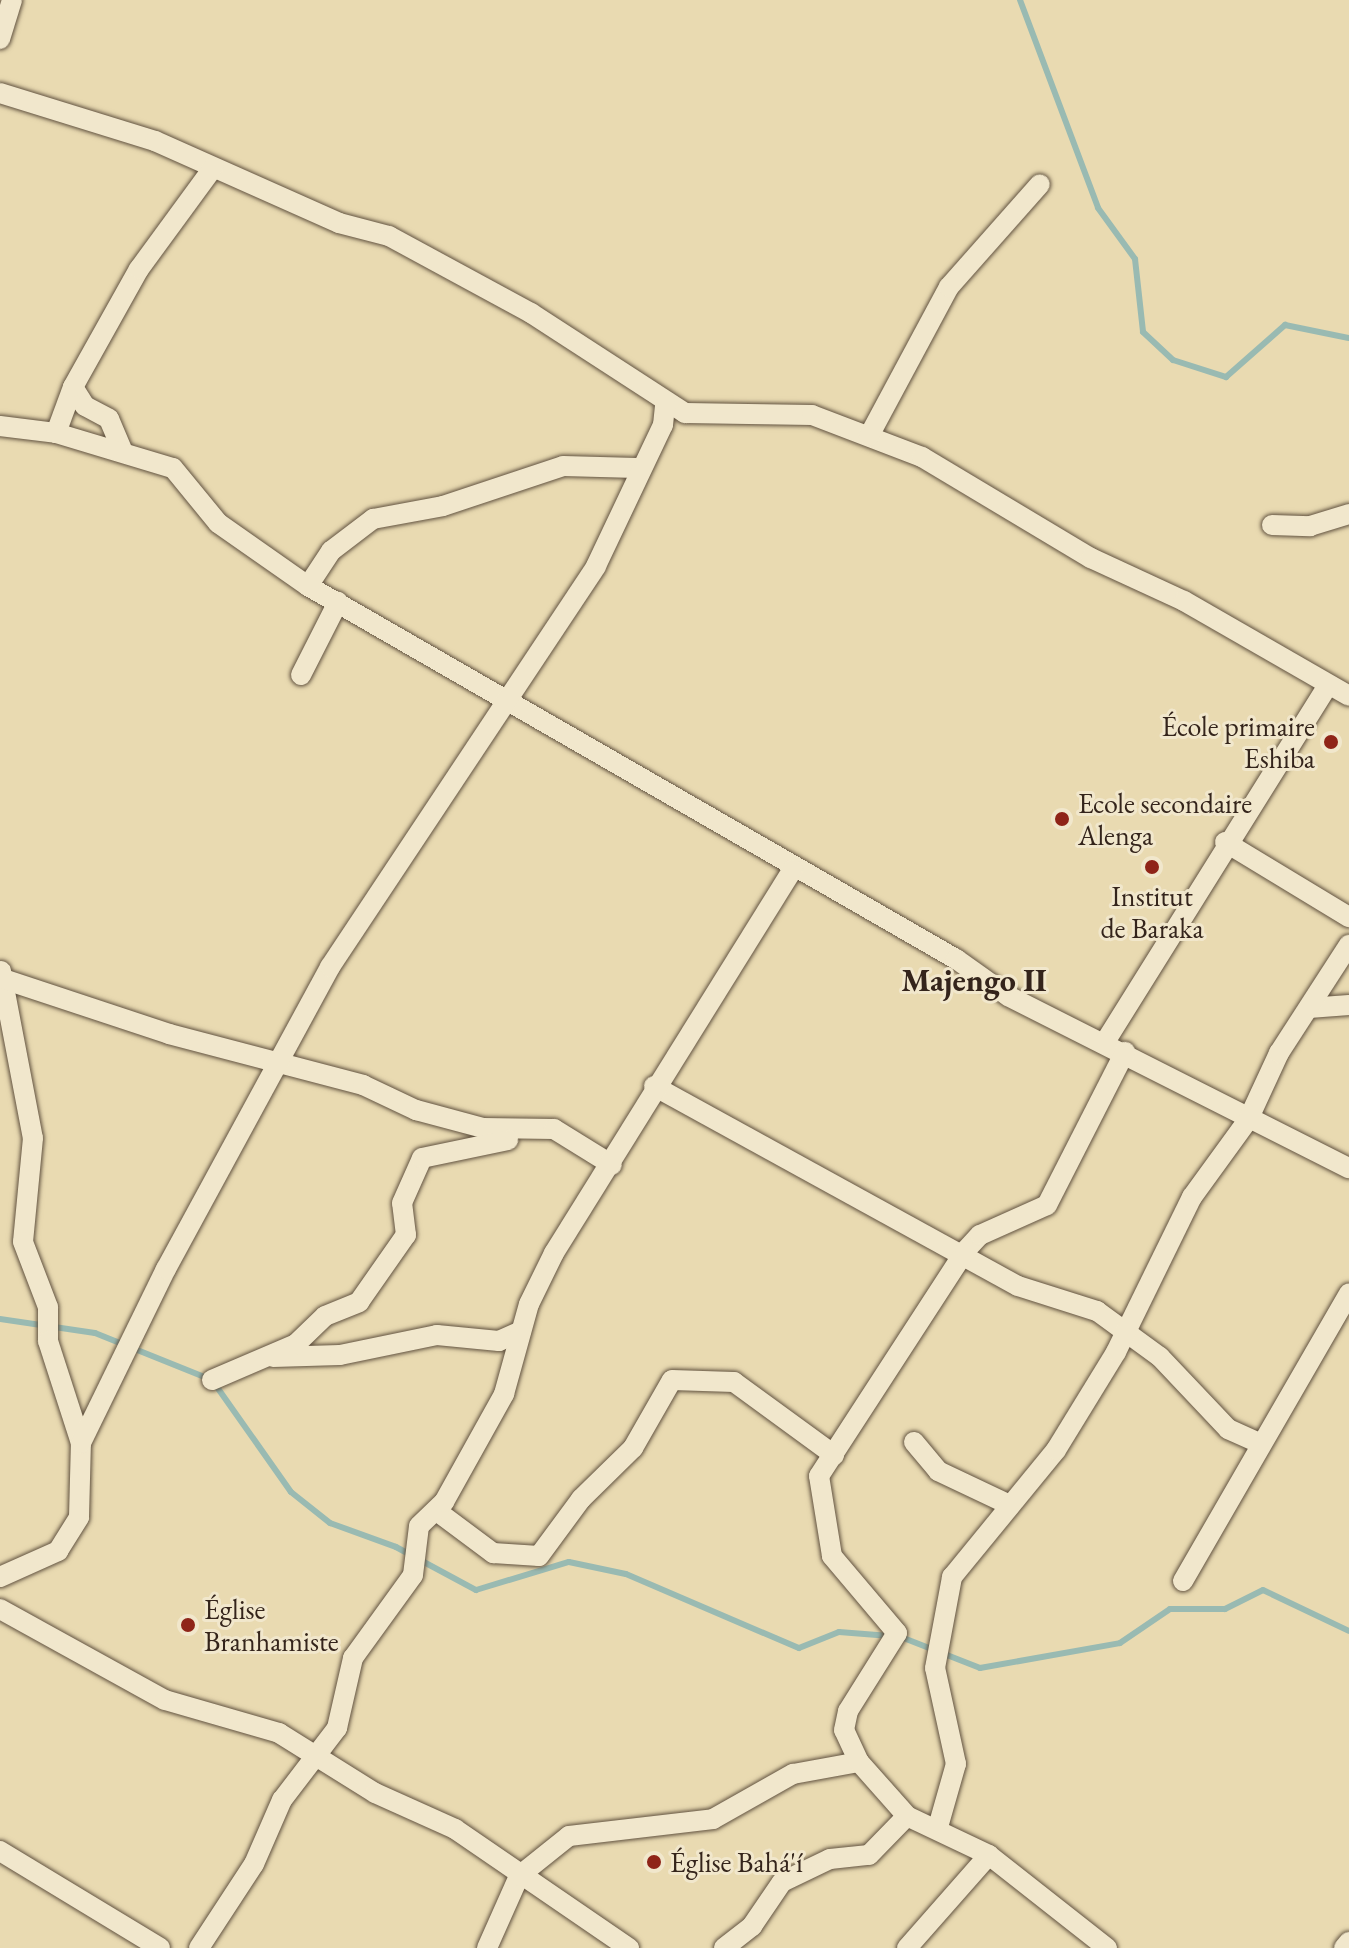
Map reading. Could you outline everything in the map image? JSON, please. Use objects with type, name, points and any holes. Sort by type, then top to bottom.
[{"type":"street","points":[[0,39],[12,0]]},
{"type":"street","points":[[1,95],[155,141],[213,168],[419,251],[531,313],[665,405],[705,418],[812,415],[922,457],[1091,558],[1184,601],[1349,696]]},
{"type":"street","points":[[56,433],[73,387],[139,269],[213,168]]},
{"type":"street","points":[[869,436],[949,287],[1040,184]]},
{"type":"street","points":[[73,387],[85,406],[109,419],[123,452]]},
{"type":"street","points":[[81,1443],[166,1269],[330,967],[596,566],[637,468],[655,444],[665,405]]},
{"type":"street","points":[[0,426],[56,433],[173,468],[218,523],[308,586],[793,869],[956,959],[1008,996],[1125,1052],[1248,1120],[1349,1168]]},
{"type":"street","points":[[308,586],[331,551],[373,519],[443,506],[563,466],[637,468]]},
{"type":"street","points":[[1272,525],[1310,526],[1349,514]]},
{"type":"street","points":[[301,675],[338,602]]},
{"type":"street","points":[[1105,1042],[1225,842],[1328,685]]},
{"type":"street","points":[[1225,842],[1349,917]]},
{"type":"street","points":[[199,1948],[313,1753],[337,1728],[355,1653],[417,1568],[419,1526],[438,1512],[504,1394],[521,1331],[554,1253],[612,1165],[654,1086],[793,869]]},
{"type":"street","points":[[938,1827],[956,1764],[935,1668],[952,1577],[1056,1450],[1125,1330],[1192,1197],[1248,1120],[1309,1008],[1349,945]]},
{"type":"street","points":[[1,975],[169,1034],[281,1061],[483,1128],[554,1129],[612,1165]]},
{"type":"street","points":[[0,1577],[58,1551],[79,1517],[81,1443],[48,1341],[48,1307],[23,1242],[33,1138],[1,975]]},
{"type":"street","points":[[1309,1008],[1349,1005]]},
{"type":"street","points":[[1107,1948],[989,1855],[938,1827],[907,1816],[859,1762],[844,1730],[848,1711],[897,1633],[832,1556],[819,1476],[965,1251],[980,1235],[1047,1205],[1125,1052]]},
{"type":"street","points":[[654,1086],[862,1204],[965,1251],[1018,1286],[1053,1293],[1125,1330],[1228,1429],[1257,1442]]},
{"type":"street","points":[[212,1380],[261,1356],[296,1344],[325,1316],[359,1302],[406,1235],[402,1203],[422,1158],[554,1129]]},
{"type":"street","points":[[1183,1581],[1257,1442],[1349,1293]]},
{"type":"street","points":[[261,1356],[340,1355],[437,1335],[499,1341],[521,1331]]},
{"type":"street","points":[[438,1512],[493,1553],[539,1556],[581,1499],[633,1448],[672,1380],[734,1382],[834,1455]]},
{"type":"street","points":[[914,1442],[938,1471],[1010,1505]]},
{"type":"street","points":[[0,1609],[165,1700],[279,1733],[375,1793],[455,1829],[519,1876],[629,1948]]},
{"type":"street","points":[[487,1948],[519,1876],[569,1836],[713,1819],[793,1774],[859,1762]]},
{"type":"street","points":[[724,1948],[752,1926],[782,1882],[830,1859],[869,1855],[907,1816]]},
{"type":"street","points":[[0,1851],[160,1948]]},
{"type":"street","points":[[907,1948],[989,1855]]},
{"type":"street","points":[[1344,1948],[1349,1942]]},
{"type":"waterway","points":[[1020,0],[1098,208],[1135,259],[1143,332],[1173,360],[1226,377],[1285,325],[1349,338]]},
{"type":"waterway","points":[[0,1319],[95,1333],[212,1380],[291,1492],[330,1523],[396,1547],[476,1590],[569,1562],[626,1574],[799,1648],[839,1632],[890,1636]]},
{"type":"waterway","points":[[901,1637],[980,1668],[1120,1643],[1170,1609],[1225,1609],[1263,1590],[1349,1631]]},
{"type":"place","name":"École primaire Eshiba","points":[[1331,742]]},
{"type":"place","name":"Ecole secondaire Alenga","points":[[1062,819]]},
{"type":"place","name":"Institut de Baraka","points":[[1152,867]]},
{"type":"place","name":"Église Branhamiste","points":[[188,1625]]},
{"type":"place","name":"Église Bahá'í","points":[[654,1862]]},
{"type":"district","name":"Majengo II","points":[[974,980]]}]
